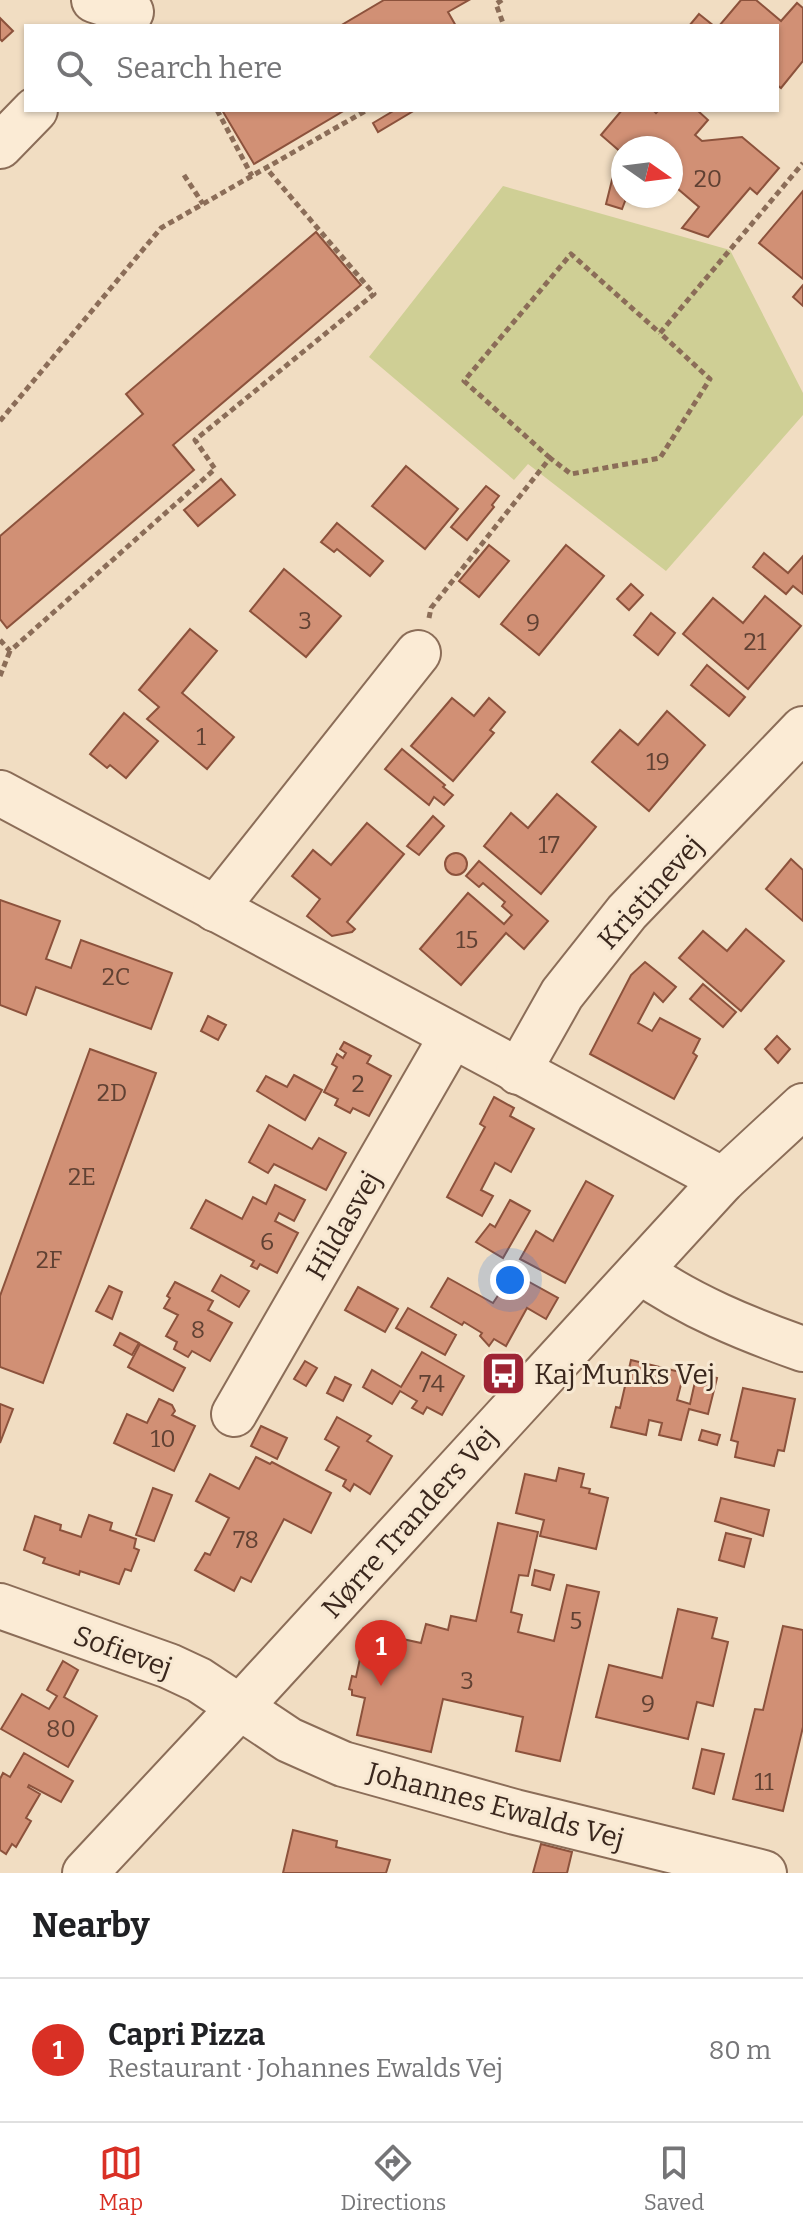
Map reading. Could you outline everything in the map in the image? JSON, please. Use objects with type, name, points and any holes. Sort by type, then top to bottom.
[{"type":"street","points":[[0,146],[33,112]]},
{"type":"street","points":[[215,909],[418,653]]},
{"type":"street","name":"Kristinevej","points":[[518,1072],[562,994],[627,912],[803,729]]},
{"type":"street","points":[[0,793],[723,1180]]},
{"type":"street","name":"Hildasvej","points":[[234,1414],[452,1036]]},
{"type":"street","name":"Nørre Tranders Vej","points":[[85,1873],[723,1180],[803,1106]]},
{"type":"street","points":[[640,1271],[691,1302],[756,1333],[803,1349]]},
{"type":"street","name":"Sofievej","points":[[0,1606],[169,1666],[199,1680],[240,1707]]},
{"type":"street","name":"Johannes Ewalds Vej","points":[[240,1707],[289,1740],[343,1764],[515,1812],[764,1873]]},
{"type":"path","points":[[502,0],[496,4],[503,24]]},
{"type":"path","points":[[218,112],[252,176]]},
{"type":"path","points":[[0,421],[161,228],[364,112]]},
{"type":"path","points":[[660,333],[803,163]]},
{"type":"path","points":[[0,676],[10,651],[215,469],[195,440],[374,294],[266,168]]},
{"type":"path","points":[[184,175],[203,204]]},
{"type":"path","points":[[571,254],[710,379],[660,458],[571,474],[550,458],[464,381],[571,254]]},
{"type":"path","points":[[418,653],[431,608],[550,458]]},
{"type":"path","points":[[0,640],[10,651]]},
{"type":"green space","points":[[503,186],[730,250],[803,393],[803,415],[666,571],[528,464],[514,480],[369,357]]},
{"type":"building","points":[[384,0],[469,0],[448,12],[455,24],[343,24]]},
{"type":"building","points":[[741,0],[756,0],[781,21],[797,3],[803,8],[803,61],[781,88],[779,24],[721,24]]},
{"type":"building","points":[[699,14],[712,24],[691,24]]},
{"type":"building","points":[[0,18],[13,31],[2,41],[0,39]]},
{"type":"building","points":[[223,112],[342,112],[254,164]]},
{"type":"building","points":[[392,112],[412,112],[378,132],[373,123]]},
{"type":"building","points":[[620,112],[699,112],[708,120],[695,135],[702,141],[742,137],[779,168],[757,194],[750,188],[708,237],[682,228],[699,207],[683,193],[683,136],[611,136],[611,144],[601,135]]},
{"type":"building","points":[[611,184],[611,206],[606,204]]},
{"type":"building","points":[[803,191],[803,279],[759,243]]},
{"type":"building","points":[[316,232],[361,285],[173,445],[194,470],[7,628],[0,619],[0,536],[143,414],[126,394]]},
{"type":"building","points":[[803,285],[803,306],[793,297]]},
{"type":"building","points":[[406,466],[458,509],[425,549],[372,506]]},
{"type":"building","points":[[221,479],[235,495],[198,526],[184,510]]},
{"type":"building","points":[[486,486],[499,496],[492,505],[494,507],[467,540],[451,527]]},
{"type":"building","points":[[337,523],[383,561],[370,576],[337,549],[334,552],[321,542]]},
{"type":"building","points":[[489,545],[509,561],[479,597],[459,581]]},
{"type":"building","points":[[566,545],[604,576],[539,655],[501,624]]},
{"type":"building","points":[[764,553],[788,573],[803,556],[803,594],[793,586],[786,594],[753,567]]},
{"type":"building","points":[[284,569],[341,616],[306,657],[250,611]]},
{"type":"building","points":[[631,584],[643,595],[629,610],[617,599]]},
{"type":"building","points":[[765,596],[801,626],[748,689],[683,634],[713,598],[743,623]]},
{"type":"building","points":[[651,613],[675,633],[658,655],[634,635]]},
{"type":"building","points":[[190,629],[217,651],[182,693],[234,737],[207,769],[147,719],[159,707],[139,690]]},
{"type":"building","points":[[707,665],[745,697],[729,716],[691,685]]},
{"type":"building","points":[[452,698],[474,716],[489,698],[505,712],[490,730],[494,733],[453,781],[411,746]]},
{"type":"building","points":[[667,711],[705,745],[649,811],[592,762],[620,730],[638,745]]},
{"type":"building","points":[[124,713],[158,741],[126,778],[90,754]]},
{"type":"building","points":[[402,749],[453,795],[444,805],[434,797],[429,805],[385,769]]},
{"type":"building","points":[[557,794],[596,827],[541,894],[484,846],[511,813],[528,828]]},
{"type":"building","points":[[433,816],[444,826],[419,855],[407,846]]},
{"type":"building","points":[[367,823],[404,854],[347,922],[355,929],[332,936],[307,916],[320,899],[292,876],[313,850],[331,865]]},
{"type":"building","points":[[456,853],[464,856],[467,864],[464,872],[456,875],[448,872],[445,864],[448,856]]},
{"type":"building","points":[[791,859],[803,870],[803,921],[766,889]]},
{"type":"building","points":[[479,861],[548,921],[524,949],[506,933],[461,985],[420,949],[468,893],[504,924],[512,915],[502,906],[505,902],[483,883],[479,887],[466,876]]},
{"type":"building","points":[[0,900],[60,921],[46,959],[71,968],[81,940],[172,973],[151,1029],[36,987],[26,1015],[0,1005]]},
{"type":"building","points":[[746,929],[784,961],[741,1011],[679,958],[703,931],[727,951]]},
{"type":"building","points":[[645,962],[676,987],[663,1002],[654,993],[638,1023],[652,1031],[660,1018],[700,1039],[693,1053],[697,1056],[674,1099],[590,1054],[631,975]]},
{"type":"building","points":[[703,984],[736,1012],[723,1027],[690,999]]},
{"type":"building","points":[[208,1016],[226,1025],[218,1040],[201,1031]]},
{"type":"building","points":[[777,1036],[790,1049],[778,1063],[765,1049]]},
{"type":"building","points":[[344,1042],[371,1056],[367,1063],[391,1076],[369,1116],[353,1108],[350,1113],[335,1105],[338,1099],[324,1092],[337,1067],[332,1064],[337,1054],[343,1058],[346,1053],[340,1049]]},
{"type":"building","points":[[90,1049],[156,1073],[43,1383],[0,1367],[0,1296]]},
{"type":"building","points":[[294,1075],[322,1090],[305,1120],[257,1091],[266,1076],[287,1087]]},
{"type":"building","points":[[494,1097],[514,1108],[510,1116],[534,1129],[511,1172],[495,1163],[481,1190],[493,1196],[482,1216],[447,1197],[485,1127],[480,1124]]},
{"type":"building","points":[[269,1125],[312,1149],[319,1138],[346,1153],[326,1190],[274,1164],[268,1173],[249,1162]]},
{"type":"building","points":[[586,1181],[613,1196],[565,1283],[520,1259],[536,1231],[553,1241]]},
{"type":"building","points":[[275,1185],[305,1200],[294,1221],[279,1213],[275,1221],[298,1233],[277,1273],[260,1264],[257,1269],[251,1266],[254,1261],[191,1228],[206,1200],[242,1219],[253,1197],[266,1204]]},
{"type":"building","points":[[510,1200],[530,1211],[503,1258],[476,1242],[490,1224],[495,1227]]},
{"type":"building","points":[[513,1273],[558,1298],[546,1319],[527,1308],[506,1346],[494,1339],[489,1346],[480,1336],[482,1333],[431,1307],[448,1278],[493,1303]]},
{"type":"building","points":[[221,1275],[249,1291],[239,1307],[212,1291]]},
{"type":"building","points":[[175,1282],[213,1301],[208,1310],[232,1323],[210,1361],[192,1351],[188,1357],[174,1349],[177,1342],[166,1336],[178,1315],[164,1308]]},
{"type":"building","points":[[109,1286],[122,1292],[112,1319],[96,1311]]},
{"type":"building","points":[[358,1287],[398,1309],[385,1332],[345,1310]]},
{"type":"building","points":[[408,1308],[456,1335],[445,1355],[396,1328]]},
{"type":"building","points":[[120,1333],[139,1343],[132,1355],[114,1345]]},
{"type":"building","points":[[140,1344],[185,1368],[173,1391],[128,1367]]},
{"type":"building","points":[[422,1352],[464,1376],[442,1415],[427,1407],[423,1414],[412,1408],[417,1401],[400,1391],[392,1404],[363,1387],[372,1370],[401,1387]]},
{"type":"building","points":[[631,1360],[684,1373],[677,1400],[690,1404],[697,1373],[717,1378],[708,1414],[689,1409],[681,1440],[659,1435],[662,1423],[649,1420],[646,1435],[611,1427],[616,1407],[620,1408]]},
{"type":"building","points":[[305,1361],[317,1368],[306,1386],[294,1379]]},
{"type":"building","points":[[335,1377],[351,1385],[343,1401],[327,1393]]},
{"type":"building","points":[[743,1388],[795,1399],[784,1451],[778,1450],[774,1466],[735,1457],[738,1442],[731,1440]]},
{"type":"building","points":[[159,1399],[172,1405],[175,1411],[172,1415],[195,1426],[174,1471],[114,1443],[127,1414],[147,1423]]},
{"type":"building","points":[[0,1404],[13,1409],[0,1443]]},
{"type":"building","points":[[337,1417],[371,1436],[367,1441],[392,1456],[370,1494],[354,1484],[350,1491],[343,1486],[346,1480],[326,1470],[339,1447],[325,1439]]},
{"type":"building","points":[[261,1426],[287,1438],[277,1459],[251,1446]]},
{"type":"building","points":[[702,1430],[720,1435],[717,1445],[699,1440]]},
{"type":"building","points":[[256,1457],[270,1464],[272,1462],[331,1493],[311,1533],[284,1519],[251,1582],[241,1577],[234,1591],[195,1570],[205,1553],[210,1555],[229,1518],[196,1501],[210,1474],[239,1489]]},
{"type":"building","points":[[559,1468],[584,1474],[581,1487],[590,1489],[589,1493],[608,1498],[596,1549],[540,1536],[544,1520],[516,1513],[525,1474],[556,1481]]},
{"type":"building","points":[[153,1488],[172,1495],[154,1541],[136,1535]]},
{"type":"building","points":[[721,1498],[769,1510],[763,1536],[715,1521]]},
{"type":"building","points":[[89,1515],[112,1523],[110,1530],[136,1539],[134,1548],[139,1550],[131,1571],[125,1569],[119,1584],[43,1563],[45,1558],[24,1550],[35,1516],[61,1525],[60,1530],[81,1537]]},
{"type":"building","points":[[498,1523],[538,1532],[528,1576],[519,1575],[511,1612],[522,1615],[518,1632],[554,1641],[567,1585],[599,1592],[560,1761],[516,1751],[523,1717],[443,1699],[431,1752],[357,1735],[365,1698],[352,1695],[349,1689],[352,1676],[356,1677],[366,1631],[421,1643],[426,1624],[448,1630],[451,1616],[476,1621]]},
{"type":"building","points":[[726,1533],[751,1539],[744,1567],[719,1560]]},
{"type":"building","points":[[535,1570],[554,1575],[550,1590],[532,1585]]},
{"type":"building","points":[[678,1609],[717,1618],[712,1638],[728,1642],[713,1706],[697,1702],[688,1739],[596,1717],[609,1665],[662,1678]]},
{"type":"building","points":[[783,1626],[803,1630],[803,1727],[783,1811],[733,1799],[755,1709],[763,1710]]},
{"type":"building","points":[[63,1661],[78,1670],[64,1697],[97,1716],[68,1767],[1,1729],[22,1694],[49,1709],[57,1696],[47,1690]]},
{"type":"building","points":[[702,1749],[724,1754],[714,1794],[693,1788]]},
{"type":"building","points":[[24,1753],[73,1781],[61,1802],[29,1785],[40,1794],[26,1818],[31,1821],[16,1847],[12,1844],[6,1854],[0,1850],[0,1779],[3,1773],[10,1777]]},
{"type":"building","points":[[293,1830],[337,1841],[336,1847],[390,1860],[386,1873],[283,1873]]},
{"type":"building","points":[[541,1844],[572,1852],[567,1873],[533,1873]]},
{"type":"place","name":"Kaj Munks Vej","points":[[503,1374]]},
{"type":"place","name":"Capri Pizza","points":[[381,1686]]}]
